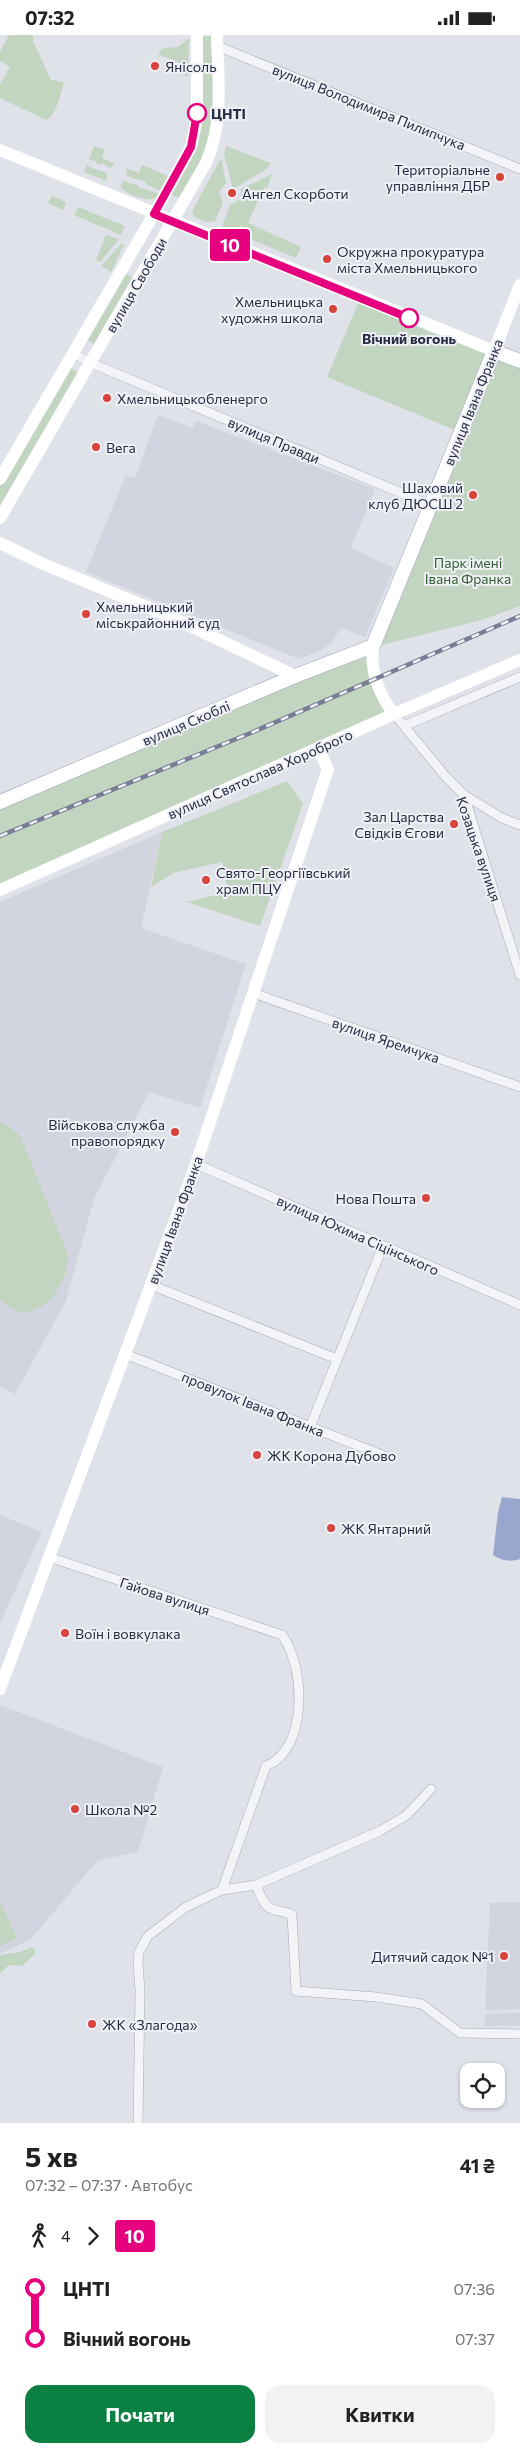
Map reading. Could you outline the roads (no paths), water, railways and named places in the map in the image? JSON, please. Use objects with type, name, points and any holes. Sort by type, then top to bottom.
[{"type":"main road","points":[[494,351],[520,361]]},
{"type":"main road","name":"вулиця Івана Франка","points":[[373,647],[494,351]]},
{"type":"main road","name":"вулиця Скоблі","points":[[0,802],[296,676],[373,647]]},
{"type":"street","name":"вулиця Свободи","points":[[0,479],[188,154],[195,133],[197,35]]},
{"type":"street","name":"вулиця Свободи","points":[[0,518],[206,163],[215,137],[218,119],[217,41]]},
{"type":"street","name":"вулиця Володимира Пилипчука","points":[[217,41],[520,169]]},
{"type":"street","points":[[0,150],[494,351]]},
{"type":"street","name":"вулиця Івана Франка","points":[[494,351],[520,285]]},
{"type":"street","name":"вулиця Правди","points":[[73,353],[91,363],[430,505]]},
{"type":"street","points":[[0,543],[42,563],[171,617],[296,676]]},
{"type":"street","name":"вулиця Івана Франка","points":[[373,647],[374,675],[378,688],[394,714]]},
{"type":"street","name":"вулиця Святослава Хороброго","points":[[0,890],[318,747],[520,660]]},
{"type":"street","points":[[404,726],[520,677]]},
{"type":"street","name":"Козацька вулиця","points":[[394,714],[446,777],[464,795],[520,975]]},
{"type":"street","name":"вулиця Івана Франка","points":[[0,1689],[196,1164],[328,769],[318,747]]},
{"type":"street","points":[[464,795],[502,818],[520,825]]},
{"type":"street","name":"вулиця Яремчука","points":[[253,993],[520,1087]]},
{"type":"street","name":"вулиця Юхима Сіцінського","points":[[196,1164],[520,1305]]},
{"type":"street","points":[[310,1427],[383,1245]]},
{"type":"street","points":[[151,1285],[337,1359]]},
{"type":"street","name":"провулок Івана Франка","points":[[125,1354],[382,1455]]},
{"type":"street","name":"Гайова вулиця","points":[[49,1557],[282,1635],[290,1646],[298,1696],[296,1728],[291,1744],[285,1753],[276,1762],[266,1766],[222,1890]]},
{"type":"street","points":[[138,2123],[140,1991],[138,1963],[142,1943],[162,1923],[186,1907],[222,1890],[256,1885],[380,1831],[407,1815],[431,1789]]},
{"type":"street","points":[[256,1885],[265,1904],[269,1908],[285,1911],[292,1915],[296,1991],[376,1997],[422,2004],[460,2033],[520,2034]]},
{"type":"water","points":[[502,1497],[520,1499],[520,1559],[506,1560],[493,1555],[498,1512]]},
{"type":"railway","points":[[0,836],[253,732],[520,616]]},
{"type":"place","name":"Янісоль","points":[[155,66]]},
{"type":"place","name":"ЦНТІ","points":[[197,113]]},
{"type":"place","name":"Територіальне управління ДБР","points":[[500,177]]},
{"type":"place","name":"Ангел Скорботи","points":[[232,193]]},
{"type":"place","name":"Окружна прокуратура міста Хмельницького","points":[[327,259]]},
{"type":"place","name":"Хмельницька художня школа","points":[[333,309]]},
{"type":"place","name":"Вічний вогонь","points":[[409,318]]},
{"type":"place","name":"Хмельницькобленерго","points":[[107,398]]},
{"type":"place","name":"Вега","points":[[96,447]]},
{"type":"place","name":"Шаховий клуб ДЮСШ 2","points":[[473,495]]},
{"type":"place","name":"Хмельницький міськрайонний суд","points":[[86,614]]},
{"type":"place","name":"Зал Царства Свідків Єгови","points":[[454,824]]},
{"type":"place","name":"Свято-Георгіївський храм ПЦУ","points":[[206,880]]},
{"type":"place","name":"Військова служба правопорядку","points":[[175,1132]]},
{"type":"place","name":"Нова Пошта","points":[[426,1198]]},
{"type":"place","name":"ЖК Корона Дубово","points":[[257,1455]]},
{"type":"place","name":"ЖК Янтарний","points":[[331,1528]]},
{"type":"place","name":"Воїн і вовкулака","points":[[65,1633]]},
{"type":"place","name":"Школа №2","points":[[75,1809]]},
{"type":"place","name":"Дитячий садок №1","points":[[504,1956]]},
{"type":"place","name":"ЖК «Злагода»","points":[[92,2024]]},
{"type":"park label","name":"Парк імені Івана Франка","points":[[468,570]]}]
